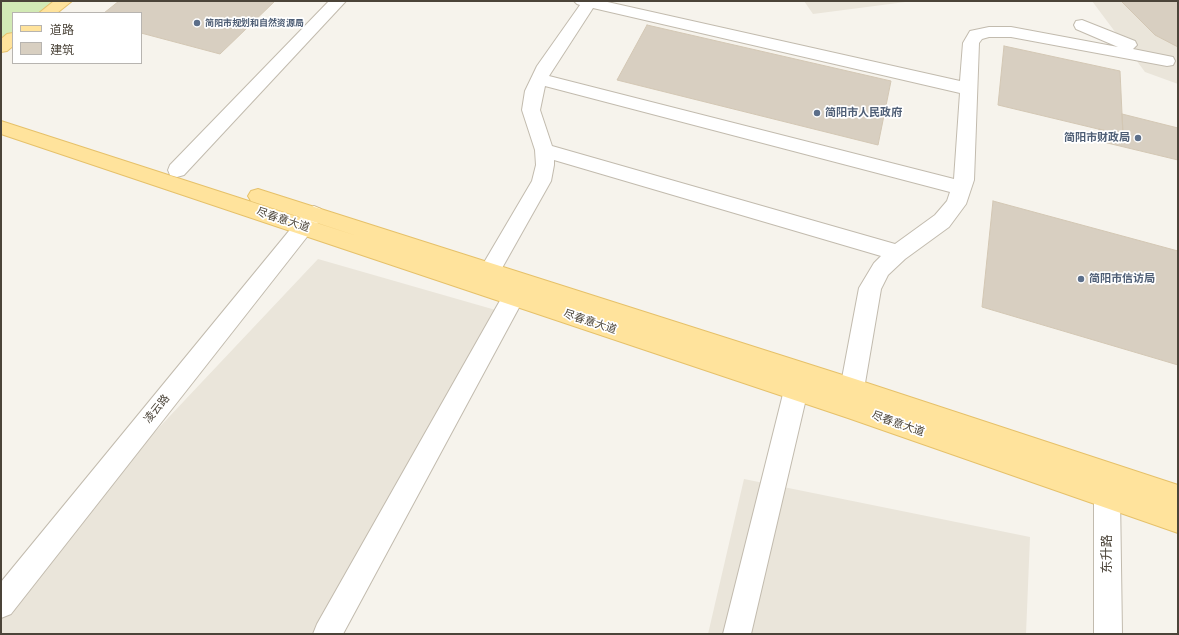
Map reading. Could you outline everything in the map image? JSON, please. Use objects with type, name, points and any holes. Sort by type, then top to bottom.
[{"type":"main road","points":[[48,12],[64,1]]},
{"type":"main road","points":[[1,47],[12,39]]},
{"type":"main road","name":"尽春意大道","points":[[1,113],[177,170],[514,296],[796,390],[1106,485],[1178,498]]},
{"type":"main road","name":"尽春意大道","points":[[1,127],[308,220],[490,271],[852,389],[1106,485],[1178,520]]},
{"type":"street","points":[[177,170],[338,1]]},
{"type":"street","points":[[490,271],[541,181],[545,165],[544,150],[531,110],[534,90],[543,70],[585,2],[968,89]]},
{"type":"street","points":[[1082,25],[1172,63]]},
{"type":"street","points":[[852,389],[870,288],[881,269],[898,253],[942,221],[956,204],[964,180],[971,43],[976,35],[989,32],[1011,32],[1172,63]]},
{"type":"street","points":[[539,79],[961,188]]},
{"type":"street","points":[[544,150],[898,253]]},
{"type":"street","name":"凌云路","points":[[1,604],[308,220]]},
{"type":"street","points":[[327,634],[514,296]]},
{"type":"street","points":[[737,634],[796,390]]},
{"type":"street","name":"东升路","points":[[1106,485],[1108,634]]},
{"type":"shaded area","points":[[804,1],[913,1],[813,14]]},
{"type":"shaded area","points":[[1092,1],[1178,1],[1178,84],[1145,72]]},
{"type":"shaded area","points":[[318,259],[506,313],[322,634],[1,634],[1,609],[51,542]]},
{"type":"shaded area","points":[[744,479],[1030,537],[1026,634],[708,634]]},
{"type":"green space","points":[[1,1],[64,1],[48,12],[12,12],[12,39],[1,47]]},
{"type":"building","name":"简阳市规划和自然资源局","points":[[119,1],[275,1],[220,54],[142,33],[142,12],[105,12]]},
{"type":"building","points":[[1121,1],[1176,1],[1178,3],[1178,47],[1155,35]]},
{"type":"building","name":"简阳市人民政府","points":[[647,25],[891,81],[878,145],[617,80]]},
{"type":"building","points":[[1004,46],[1120,71],[1123,135],[998,105]]},
{"type":"building","name":"简阳市财政局","points":[[1122,114],[1178,128],[1178,160],[1099,141],[1099,129],[1123,135]]},
{"type":"building","name":"简阳市信访局","points":[[993,201],[1178,251],[1178,365],[982,307]]},
{"type":"place","name":"简阳市规划和自然资源局","points":[[197,23]]},
{"type":"place","name":"简阳市人民政府","points":[[817,113]]},
{"type":"place","name":"简阳市财政局","points":[[1138,138]]},
{"type":"place","name":"简阳市信访局","points":[[1081,279]]}]
